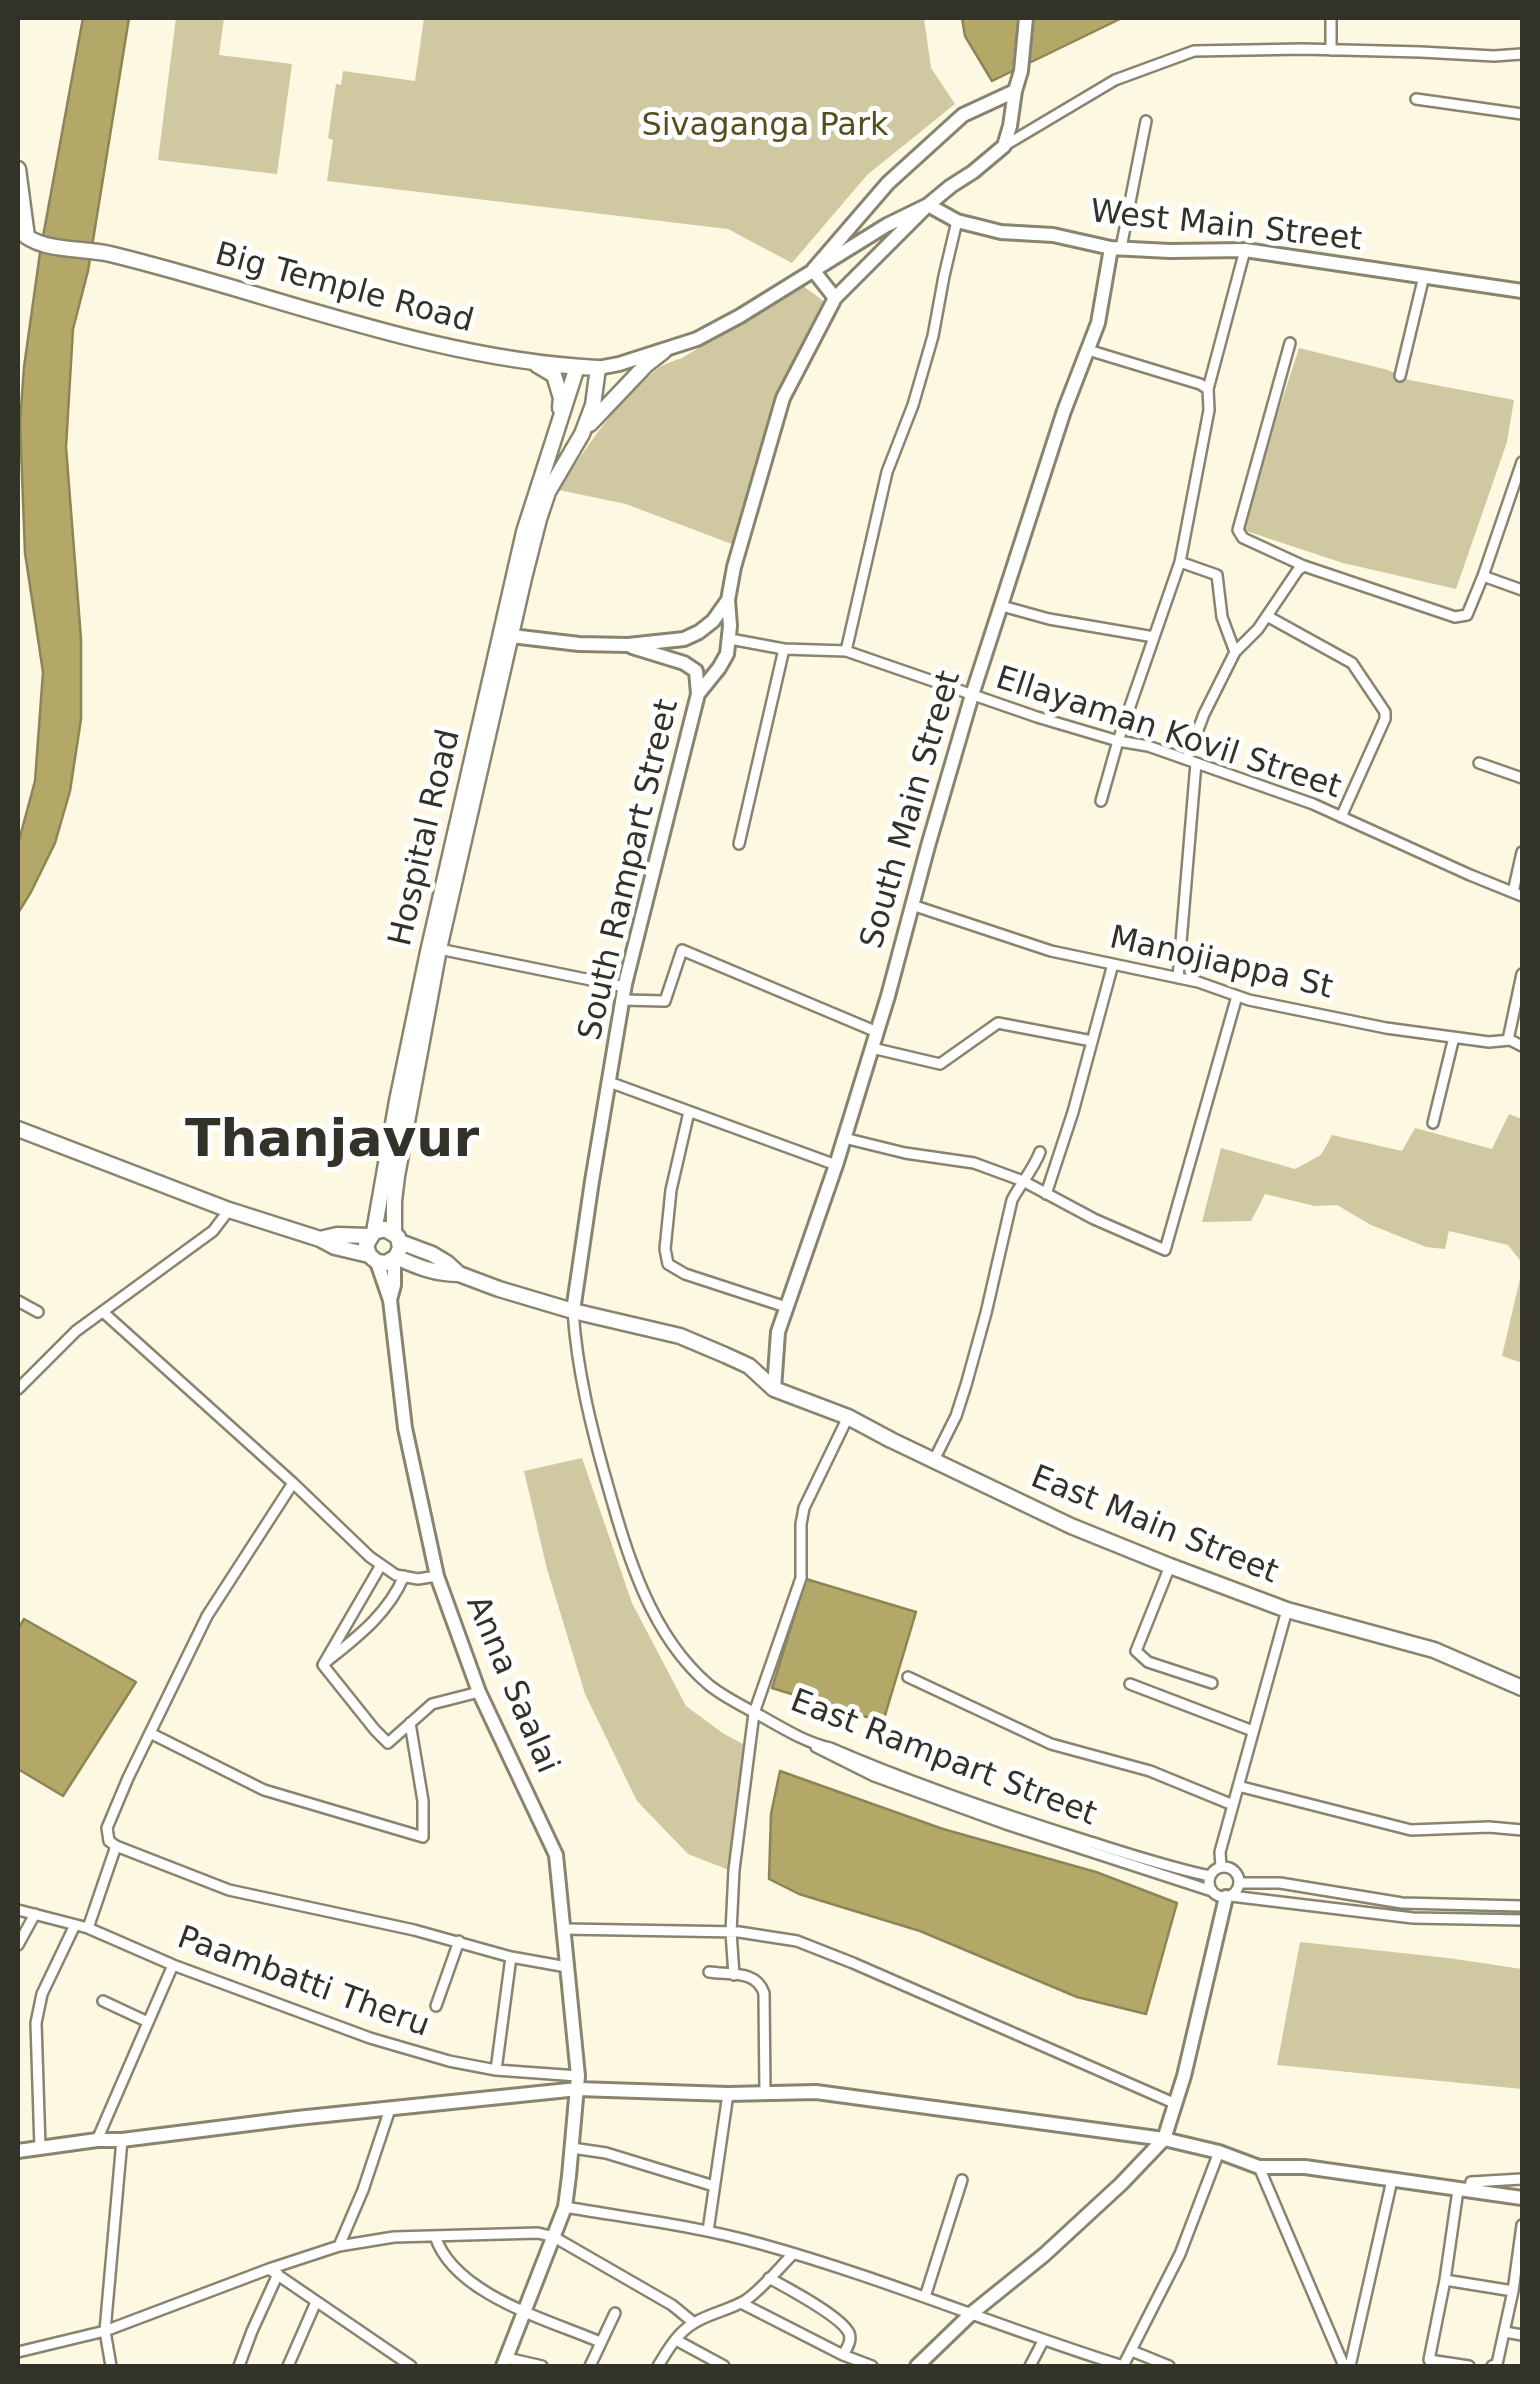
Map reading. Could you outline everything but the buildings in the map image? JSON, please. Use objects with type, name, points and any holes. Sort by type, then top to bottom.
[{"type":"main road","points":[[18,168],[28,237]]},
{"type":"main road","name":"Big Temple Road","points":[[28,237],[100,252],[455,348],[598,368]]},
{"type":"main road","points":[[582,434],[664,351]]},
{"type":"main road","points":[[521,359],[554,376],[561,398],[558,429]]},
{"type":"main road","name":"Hospital Road","points":[[396,1248],[394,1201],[398,1176],[527,518],[577,366]]},
{"type":"main road","points":[[582,434],[593,405],[598,368]]},
{"type":"main road","name":"Hospital Road","points":[[372,1234],[428,952],[506,635],[548,492],[582,434]]},
{"type":"main road","points":[[18,1128],[229,1210],[386,1264],[396,1248],[385,1229],[320,1239]]},
{"type":"main road","points":[[372,1234],[366,1245],[373,1259]]},
{"type":"main road","name":"East Main Street","points":[[396,1248],[432,1254],[459,1274],[498,1289],[574,1312],[680,1336],[748,1366],[774,1389],[848,1417],[1071,1526],[1287,1610],[1434,1650],[1522,1688]]},
{"type":"street","points":[[1004,146],[1021,71],[1026,18]]},
{"type":"street","points":[[1331,19],[1331,50]]},
{"type":"street","points":[[958,221],[933,336],[887,472],[846,650],[784,650],[730,639],[728,600],[734,566],[780,407],[835,298],[928,205],[1004,146],[1115,80],[1194,52],[1522,54]]},
{"type":"street","points":[[814,270],[888,183],[964,115],[1015,90]]},
{"type":"street","points":[[1416,99],[1522,114]]},
{"type":"street","points":[[1116,248],[1146,121]]},
{"type":"street","points":[[598,368],[697,339],[887,224],[928,205]]},
{"type":"street","name":"West Main Street","points":[[928,205],[958,221],[1001,232],[1052,235],[1116,248],[1245,250],[1522,291]]},
{"type":"street","name":"South Main Street","points":[[774,1389],[778,1332],[836,1165],[972,696],[1064,411],[1098,323],[1116,248]]},
{"type":"street","points":[[1100,802],[1180,562],[1208,410],[1208,388],[1245,250]]},
{"type":"street","points":[[814,270],[835,298]]},
{"type":"street","points":[[1400,376],[1424,276]]},
{"type":"street","points":[[1290,343],[1238,530],[1243,538],[1304,566],[1461,617],[1470,610],[1522,462]]},
{"type":"street","points":[[1088,350],[1208,388]]},
{"type":"street","points":[[1180,562],[1217,576],[1222,616],[1235,652]]},
{"type":"street","points":[[1178,978],[1191,761],[1204,714],[1235,652],[1304,566]]},
{"type":"street","points":[[1483,576],[1522,590]]},
{"type":"street","points":[[506,635],[579,644],[628,645],[684,638],[713,622],[728,600]]},
{"type":"street","points":[[1002,606],[1049,619],[1154,637]]},
{"type":"street","points":[[1267,616],[1352,664],[1385,712],[1341,816]]},
{"type":"street","name":"South Rampart Street","points":[[574,1312],[624,994],[698,694],[719,668],[730,639]]},
{"type":"street","points":[[628,645],[684,663],[696,671],[698,694]]},
{"type":"street","points":[[739,844],[784,650]]},
{"type":"street","name":"Ellayaman Kovil Street","points":[[846,650],[972,696],[1071,728],[1148,746],[1313,804],[1518,894]]},
{"type":"street","points":[[1479,763],[1522,778]]},
{"type":"street","points":[[1518,894],[1522,852]]},
{"type":"street","name":"Manojiappa St","points":[[912,905],[1051,951],[1198,982],[1238,996],[1386,1028],[1489,1042],[1508,1040],[1522,1046]]},
{"type":"street","points":[[440,949],[665,1001],[682,950],[877,1032]]},
{"type":"street","points":[[1046,1194],[1113,964]]},
{"type":"street","points":[[1508,1040],[1522,974]]},
{"type":"street","points":[[844,1138],[905,1153],[974,1163],[1023,1181],[1094,1220],[1164,1250],[1238,996]]},
{"type":"street","points":[[872,1048],[940,1064],[998,1023],[1092,1041]]},
{"type":"street","points":[[1433,1123],[1454,1037]]},
{"type":"street","points":[[609,1082],[836,1165]]},
{"type":"street","points":[[689,1112],[671,1190],[665,1249],[668,1264],[685,1274],[786,1307]]},
{"type":"street","points":[[934,1460],[966,1385],[1012,1200],[1040,1152]]},
{"type":"street","points":[[18,1390],[76,1331],[213,1231],[229,1210]]},
{"type":"street","name":"Anna Saalai","points":[[390,1300],[396,1248]]},
{"type":"street","name":"Anna Saalai","points":[[373,1259],[390,1300],[405,1428],[437,1576],[479,1692],[556,1855],[578,2083],[572,2148],[565,2207],[505,2362]]},
{"type":"street","points":[[18,1300],[38,1312]]},
{"type":"street","points":[[103,1312],[370,1558],[396,1574],[418,1579],[437,1576]]},
{"type":"street","name":"East Rampart Street","points":[[574,1312],[580,1372],[592,1431],[636,1574],[667,1634],[710,1686],[809,1743],[1027,1822],[1210,1876]]},
{"type":"street","points":[[734,1975],[734,1870],[754,1713],[801,1578],[801,1517],[848,1417]]},
{"type":"street","points":[[293,1483],[207,1616],[128,1778],[107,1828],[108,1841],[229,1890],[459,1941],[510,1958],[567,1966]]},
{"type":"street","points":[[323,1664],[381,1565]]},
{"type":"street","points":[[1170,1566],[1136,1651],[1148,1662],[1212,1683]]},
{"type":"street","points":[[323,1664],[368,1629],[397,1592],[404,1576]]},
{"type":"street","points":[[1212,1891],[1210,1876],[1220,1866],[1220,1852],[1287,1610]]},
{"type":"street","points":[[323,1664],[388,1743],[432,1704],[479,1692]]},
{"type":"street","points":[[908,1677],[1052,1744],[1150,1771],[1233,1805]]},
{"type":"street","points":[[1130,1684],[1253,1731]]},
{"type":"street","points":[[150,1733],[264,1790],[423,1837],[423,1801],[410,1723]]},
{"type":"street","points":[[809,1743],[874,1776],[1216,1895],[1413,1918],[1522,1920]]},
{"type":"street","points":[[1238,1786],[1411,1830],[1522,1830]]},
{"type":"street","points":[[88,1928],[116,1846]]},
{"type":"street","points":[[917,2366],[1121,2184],[1164,2139],[1228,1896],[1240,1883],[1234,1870],[1220,1866]]},
{"type":"street","points":[[1240,1883],[1280,1883],[1402,1904],[1522,1906]]},
{"type":"street","name":"Paambatti Theru","points":[[18,1910],[88,1928],[172,1965],[370,2038],[448,2061],[578,2083]]},
{"type":"street","points":[[18,1945],[35,1914]]},
{"type":"street","points":[[40,2148],[36,2022],[42,1994],[75,1925]]},
{"type":"street","points":[[564,1930],[731,1932],[816,1947],[1176,2104]]},
{"type":"street","points":[[436,2006],[459,1941]]},
{"type":"street","points":[[496,2070],[510,1958]]},
{"type":"street","points":[[97,2140],[172,1965]]},
{"type":"street","points":[[709,1972],[753,1977],[762,1986],[765,2093]]},
{"type":"street","points":[[103,2002],[148,2022]]},
{"type":"street","points":[[18,2152],[578,2083],[728,2094],[816,2092],[1164,2139],[1219,2152],[1258,2167],[1305,2167],[1522,2198]]},
{"type":"street","points":[[708,2231],[728,2094]]},
{"type":"street","points":[[339,2246],[390,2109]]},
{"type":"street","points":[[110,2366],[105,2331],[122,2140]]},
{"type":"street","points":[[572,2148],[606,2153],[714,2186]]},
{"type":"street","points":[[565,2207],[708,2231],[793,2254],[1123,2366],[1180,2254],[1219,2152]]},
{"type":"street","points":[[1258,2167],[1347,2366]]},
{"type":"street","points":[[1469,2366],[1429,2360],[1464,2190],[1471,2182],[1522,2179]]},
{"type":"street","points":[[925,2297],[962,2180]]},
{"type":"street","points":[[1347,2366],[1392,2180]]},
{"type":"street","points":[[1492,2366],[1497,2364],[1513,2291],[1522,2225]]},
{"type":"street","points":[[18,2352],[105,2331],[339,2246],[394,2237],[538,2233],[554,2237],[672,2305],[694,2323]]},
{"type":"street","points":[[435,2236],[438,2248],[469,2280],[524,2312],[600,2342]]},
{"type":"street","points":[[658,2366],[694,2323],[751,2297],[793,2254]]},
{"type":"street","points":[[274,2272],[411,2366]]},
{"type":"street","points":[[239,2366],[274,2272]]},
{"type":"street","points":[[770,2278],[847,2330],[850,2343],[843,2355]]},
{"type":"street","points":[[1445,2280],[1513,2291]]},
{"type":"street","points":[[288,2366],[316,2302]]},
{"type":"street","points":[[741,2302],[872,2366]]},
{"type":"street","points":[[590,2366],[615,2312]]},
{"type":"street","points":[[1504,2332],[1522,2335]]},
{"type":"street","points":[[676,2340],[724,2366]]},
{"type":"street","points":[[1030,2366],[1044,2342]]},
{"type":"street","points":[[1132,2351],[1166,2366]]},
{"type":"street","points":[[385,2366],[395,2356]]},
{"type":"street","points":[[505,2362],[542,2366]]},
{"type":"green space","points":[[176,18],[224,18],[219,55],[292,64],[277,174],[158,160]]},
{"type":"green space","name":"Sivaganga Park","points":[[424,18],[924,18],[931,68],[955,104],[867,175],[792,263],[728,229],[327,181],[333,140],[328,138],[336,84],[341,85],[343,71],[415,81]]},
{"type":"green space","points":[[802,285],[826,303],[798,356],[737,546],[626,504],[559,490],[604,424],[645,379]]},
{"type":"green space","points":[[1299,348],[1388,370],[1409,380],[1514,400],[1507,442],[1456,589],[1343,563],[1240,529]]},
{"type":"green space","points":[[1509,1114],[1522,1119],[1522,1263],[1508,1245],[1449,1231],[1445,1249],[1426,1247],[1371,1225],[1337,1205],[1315,1206],[1265,1194],[1251,1221],[1202,1222],[1221,1148],[1295,1169],[1321,1155],[1332,1135],[1402,1151],[1415,1128],[1492,1149]]},
{"type":"green space","points":[[1522,1270],[1522,1363],[1502,1356]]},
{"type":"green space","points":[[582,1458],[632,1603],[686,1706],[747,1746],[739,1874],[688,1854],[637,1801],[585,1694],[547,1569],[524,1471]]},
{"type":"green space","points":[[1300,1942],[1522,1969],[1522,2089],[1277,2065]]},
{"type":"shaded area","points":[[83,18],[129,18],[88,271],[73,329],[66,447],[81,639],[81,719],[70,791],[55,843],[18,913],[18,844],[35,781],[43,672],[25,553],[20,423],[24,367],[40,253]]},
{"type":"shaded area","points":[[962,18],[1122,18],[992,81],[965,36]]},
{"type":"shaded area","points":[[806,1579],[916,1612],[883,1722],[772,1688]]},
{"type":"shaded area","points":[[24,1619],[136,1682],[63,1796],[18,1769],[18,1629]]},
{"type":"shaded area","points":[[780,1771],[943,1829],[1096,1872],[1177,1903],[1146,2014],[1077,1997],[920,1931],[799,1894],[769,1879],[771,1814]]},
{"type":"district","name":"Thanjavur","points":[[332,1142]]}]
